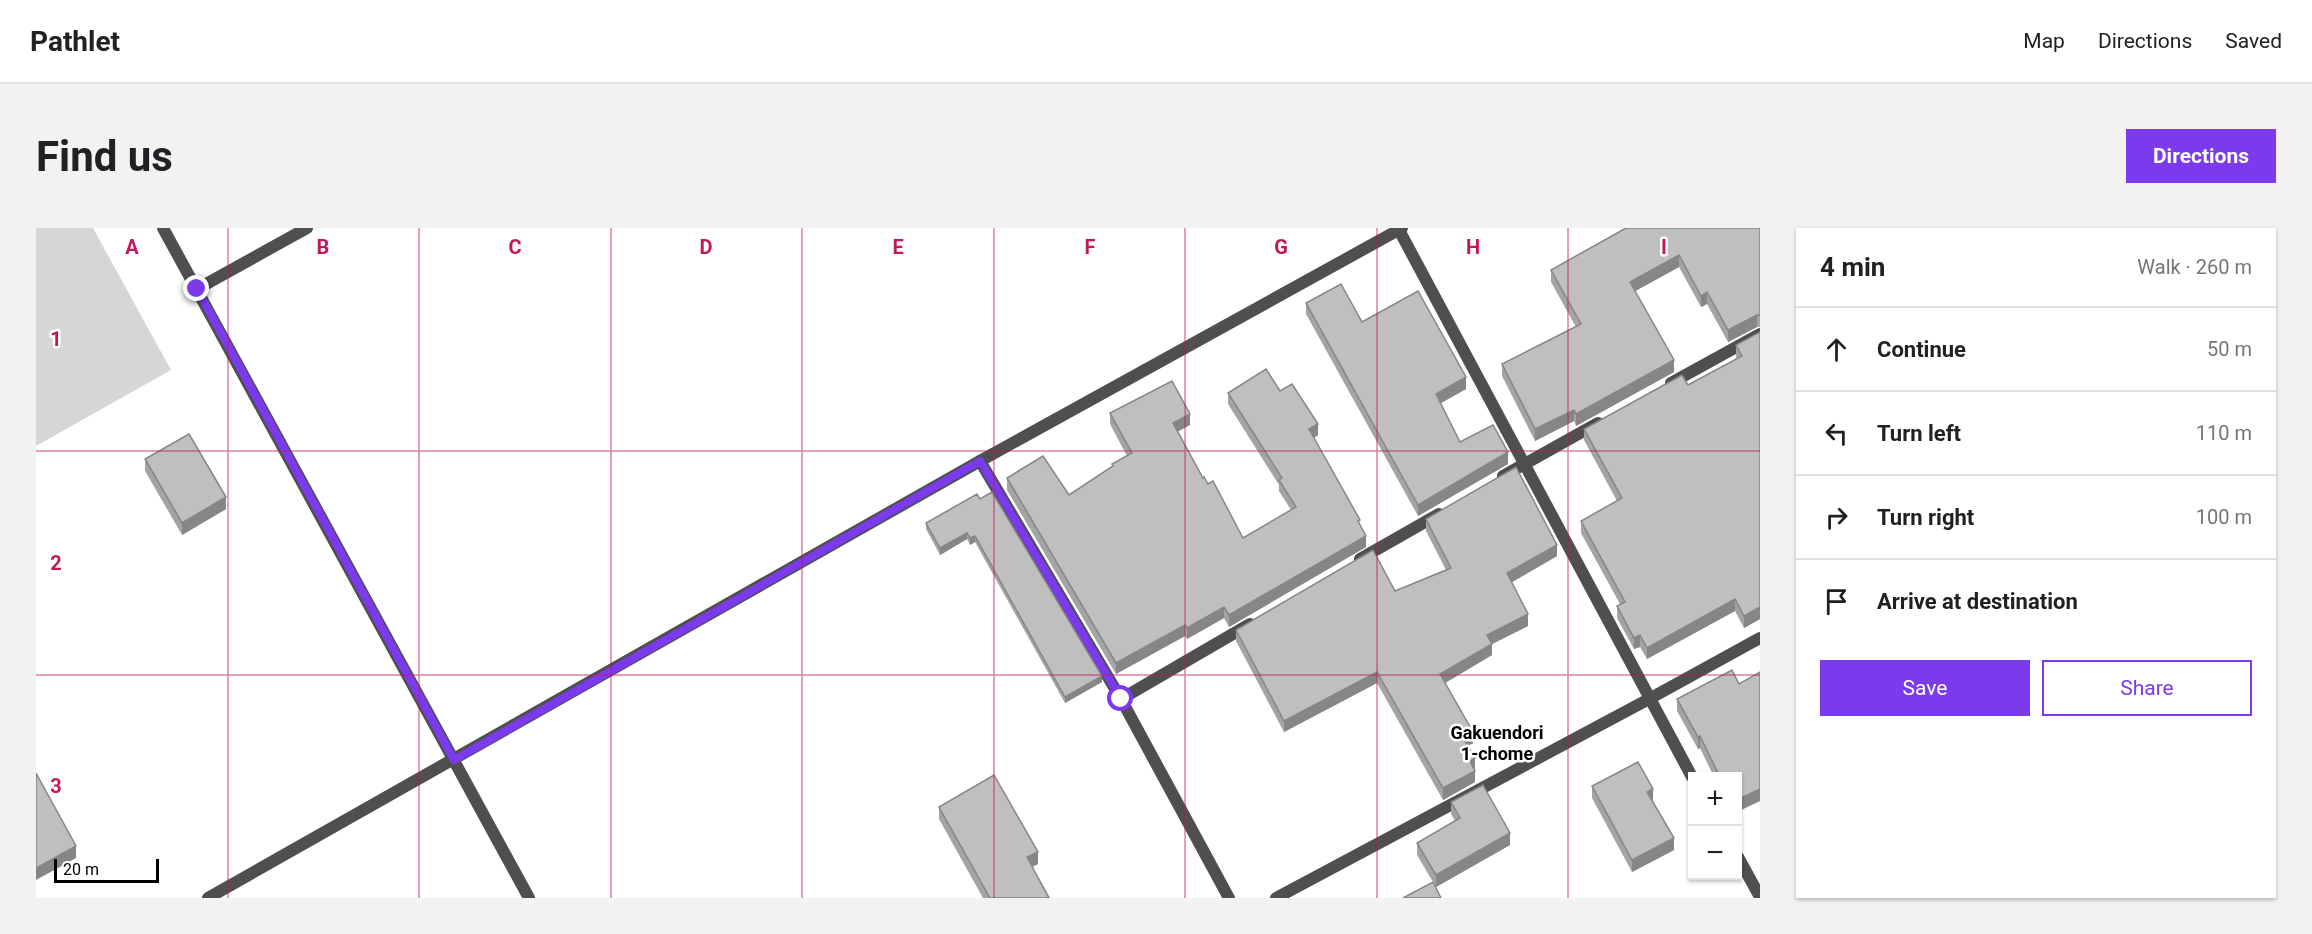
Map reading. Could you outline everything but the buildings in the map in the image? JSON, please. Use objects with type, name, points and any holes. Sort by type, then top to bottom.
[{"type":"street","points":[[163,228],[529,898]]},
{"type":"street","points":[[197,289],[307,228]]},
{"type":"street","points":[[208,898],[980,461],[1400,229],[1689,772]]},
{"type":"street","points":[[1657,390],[1760,334]]},
{"type":"street","points":[[1493,482],[1606,419]]},
{"type":"street","points":[[980,461],[1121,699],[1229,898]]},
{"type":"street","points":[[1348,567],[1452,506]]},
{"type":"street","points":[[1121,699],[1266,615]]},
{"type":"street","points":[[1276,898],[1760,638]]},
{"type":"street","points":[[1742,866],[1760,897]]},
{"type":"shaded area","points":[[36,228],[93,228],[171,370],[36,446]]},
{"type":"district","name":"Gakuendori 1-chome","points":[[1497,743]]},
{"type":"route","points":[[197,289],[454,760],[980,461],[1121,699]]}]
